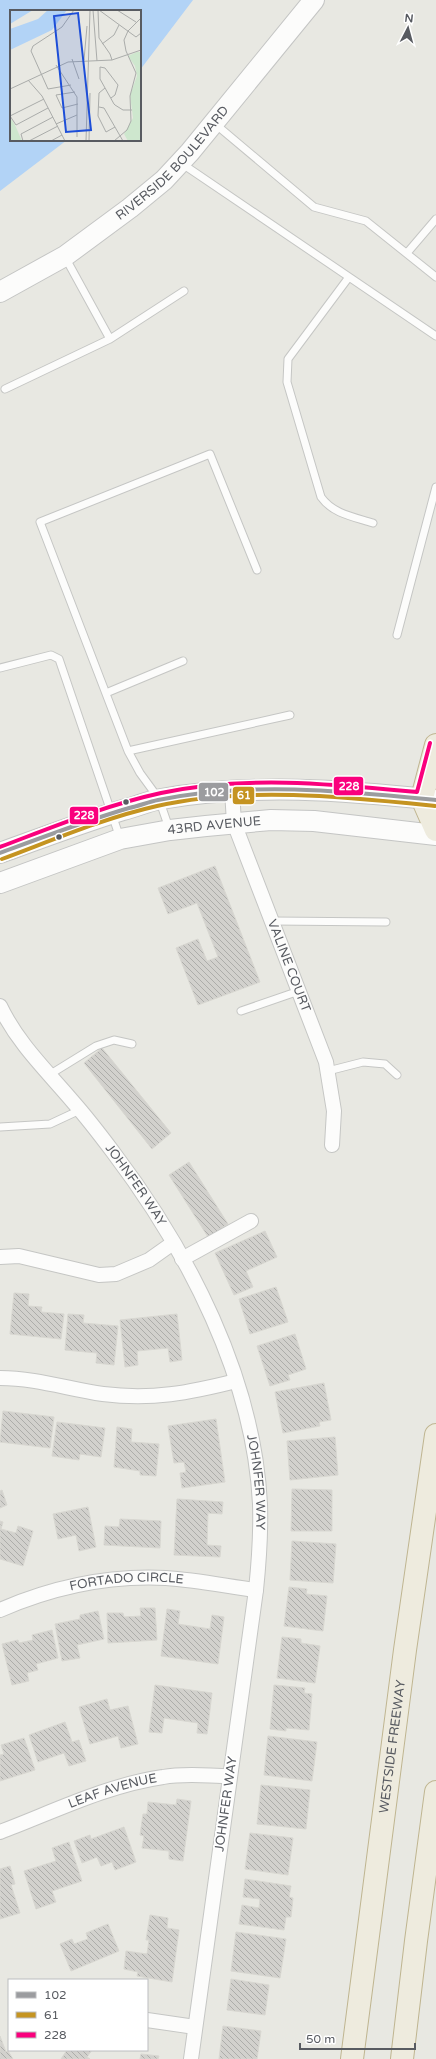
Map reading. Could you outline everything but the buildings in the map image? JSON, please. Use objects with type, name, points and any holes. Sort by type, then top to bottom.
[{"type":"highway","points":[[436,745],[429,799],[436,830]]},
{"type":"highway","name":"WESTSIDE FREEWAY","points":[[352,2059],[405,1650],[436,1435]]},
{"type":"highway","points":[[402,2059],[436,1792]]},
{"type":"main road","name":"RIVERSIDE BOULEVARD","points":[[0,292],[65,256],[130,208],[164,180],[181,163],[314,0]]},
{"type":"main road","points":[[0,853],[110,814],[160,799],[232,790],[337,790],[429,799]]},
{"type":"main road","name":"43RD AVENUE","points":[[0,883],[120,840],[170,830],[271,820],[314,820],[436,835]]},
{"type":"street","name":"VALINE COURT","points":[[232,790],[234,823],[273,921],[328,1071],[334,1111],[332,1145]]},
{"type":"street","name":"JOHNFER WAY","points":[[2,1013],[19,1038],[80,1110],[141,1191],[173,1243],[210,1315],[236,1381],[248,1421],[260,1504],[260,1546],[256,1590],[191,2059]]},
{"type":"street","points":[[182,1259],[251,1221]]},
{"type":"street","points":[[0,1256],[19,1256],[99,1275],[116,1274],[149,1260],[173,1243]]},
{"type":"street","points":[[0,1378],[44,1381],[101,1393],[128,1396],[160,1396],[192,1392],[236,1381]]},
{"type":"street","name":"FORTADO CIRCLE","points":[[0,1610],[23,1600],[58,1589],[93,1582],[129,1578],[188,1580],[256,1590]]},
{"type":"street","name":"LEAF AVENUE","points":[[0,1832],[134,1782],[189,1775],[230,1776]]},
{"type":"street","points":[[148,2020],[195,2026]]},
{"type":"lane","points":[[214,123],[314,207],[366,221],[436,277]]},
{"type":"lane","points":[[181,163],[436,336]]},
{"type":"lane","points":[[407,253],[435,223]]},
{"type":"lane","points":[[65,256],[110,339]]},
{"type":"lane","points":[[349,277],[288,359],[287,382],[321,497],[328,507],[338,512],[373,523]]},
{"type":"lane","points":[[5,389],[110,339],[184,291]]},
{"type":"lane","points":[[170,830],[160,799],[140,773],[128,751],[40,522],[210,454],[257,570]]},
{"type":"lane","points":[[397,635],[436,487]]},
{"type":"lane","points":[[0,668],[51,655],[58,659],[120,840]]},
{"type":"lane","points":[[106,692],[183,661]]},
{"type":"lane","points":[[128,751],[290,714]]},
{"type":"lane","points":[[273,921],[386,922]]},
{"type":"lane","points":[[241,1011],[299,991]]},
{"type":"lane","points":[[49,1075],[96,1046],[114,1040],[132,1044]]},
{"type":"lane","points":[[328,1071],[363,1062],[385,1064],[397,1075]]},
{"type":"lane","points":[[0,1127],[50,1124],[80,1110]]},
{"type":"water","points":[[0,0],[193,0],[141,69],[141,10],[10,10],[10,141],[66,141],[0,191]]},
{"type":"transit line","name":"228","points":[[0,847],[80,817],[120,804],[161,793],[193,787],[225,784],[289,783],[353,786],[417,792],[430,743]]},
{"type":"transit line","name":"102","points":[[0,853],[64,829],[113,813],[154,801],[192,794],[262,789],[332,791],[436,800]]},
{"type":"transit line","name":"61","points":[[2,859],[79,830],[137,811],[190,800],[225,796],[296,795],[367,799],[435,806]]}]
